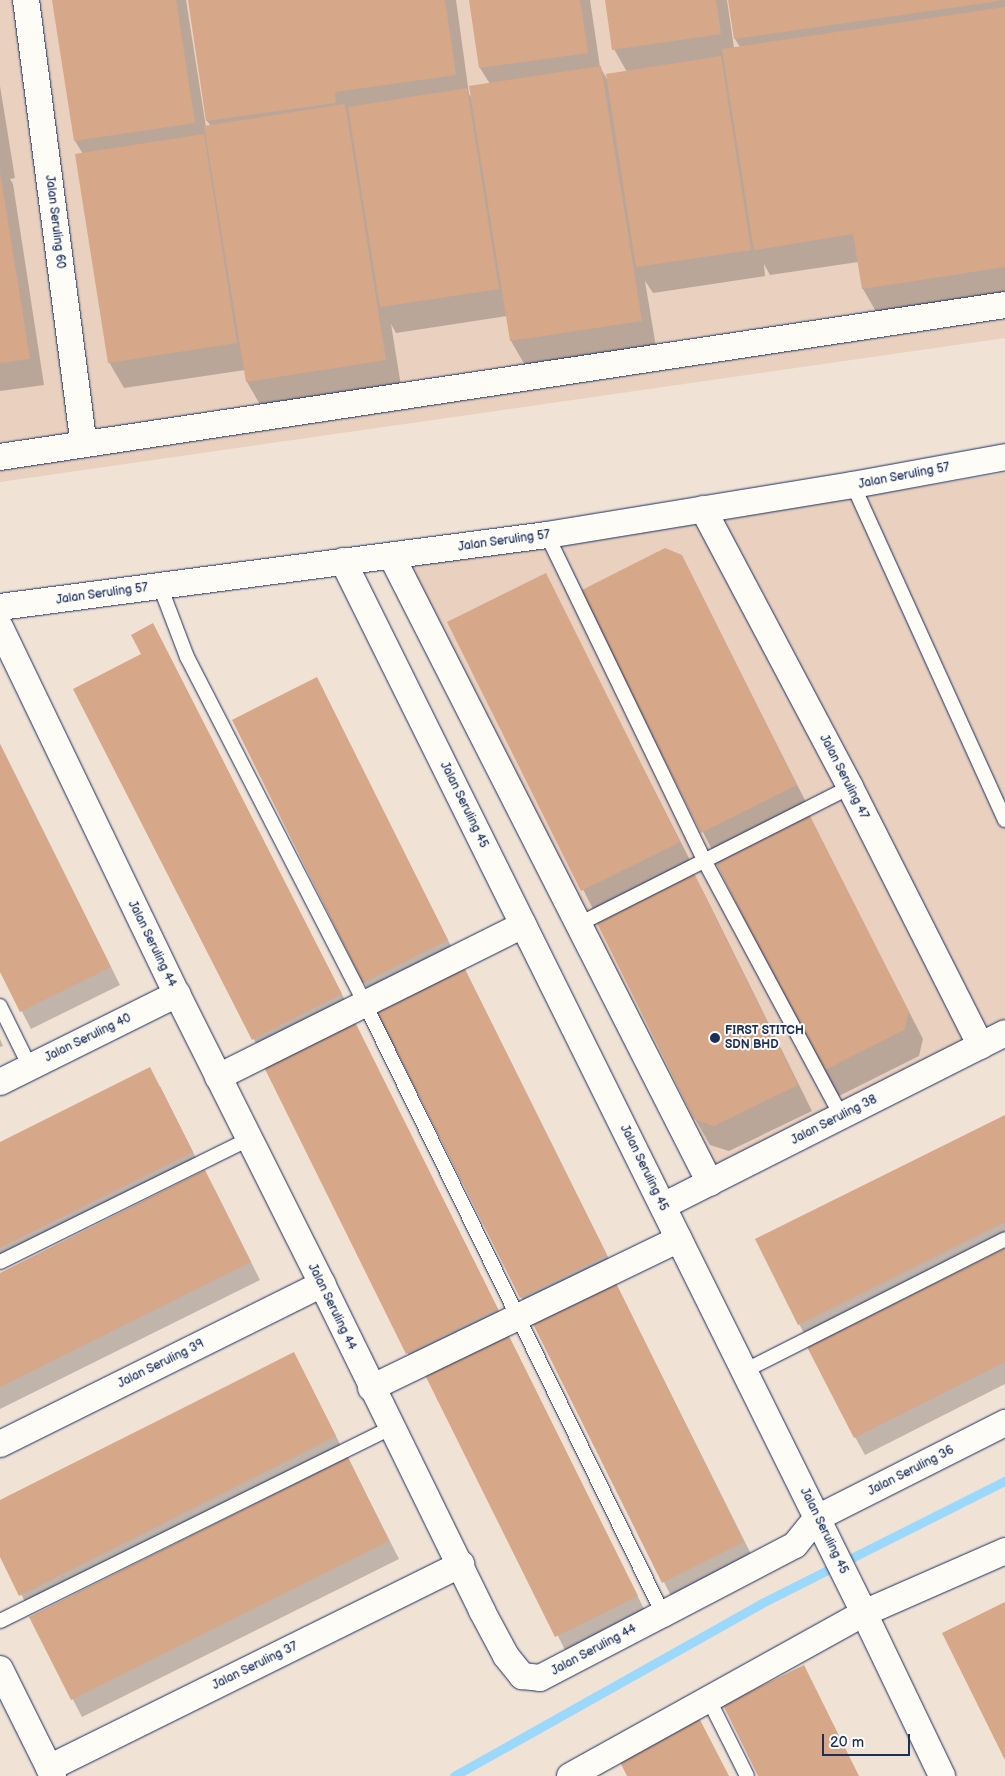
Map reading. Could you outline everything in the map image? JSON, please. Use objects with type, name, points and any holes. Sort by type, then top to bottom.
[{"type":"street","name":"Jalan Seruling 60","points":[[26,0],[84,444]]},
{"type":"street","points":[[0,457],[1005,305]]},
{"type":"street","name":"Jalan Seruling 57","points":[[0,607],[343,561],[392,557],[547,535],[853,485],[1005,457]]},
{"type":"street","name":"Jalan Seruling 47","points":[[703,509],[850,787],[981,1046]]},
{"type":"street","points":[[392,557],[710,1183]]},
{"type":"street","name":"Jalan Seruling 45","points":[[343,561],[853,1590],[942,1776]]},
{"type":"street","name":"Jalan Seruling 44","points":[[0,627],[177,994],[322,1284],[371,1388],[461,1564],[482,1611],[506,1656],[522,1676],[540,1678],[795,1545],[822,1528]]},
{"type":"street","points":[[218,1078],[523,925]]},
{"type":"street","name":"Jalan Seruling 40","points":[[0,1082],[177,994]]},
{"type":"street","name":"Jalan Seruling 38","points":[[663,1206],[1005,1033]]},
{"type":"street","points":[[371,1388],[679,1239]]},
{"type":"street","name":"Jalan Seruling 39","points":[[0,1444],[322,1284]]},
{"type":"street","name":"Jalan Seruling 36","points":[[822,1528],[1005,1423]]},
{"type":"street","points":[[570,1776],[708,1698],[864,1614],[1005,1551]]},
{"type":"street","name":"Jalan Seruling 37","points":[[51,1772],[461,1564]]},
{"type":"street","points":[[0,1669],[51,1772]]},
{"type":"lane","points":[[853,485],[1005,820]]},
{"type":"lane","points":[[547,535],[704,860],[841,1116]]},
{"type":"lane","points":[[160,586],[187,657],[365,1004],[663,1614]]},
{"type":"lane","points":[[579,924],[850,787]]},
{"type":"lane","points":[[0,1006],[30,1067]]},
{"type":"lane","points":[[0,1262],[249,1139]]},
{"type":"lane","points":[[744,1371],[1005,1239]]},
{"type":"lane","points":[[0,1622],[391,1428]]},
{"type":"lane","points":[[708,1698],[747,1776]]},
{"type":"shaded area","points":[[0,0],[1005,0],[1005,338],[0,482]]},
{"type":"shaded area","points":[[1005,473],[1005,1020],[714,1169],[409,567]]},
{"type":"building","points":[[52,0],[176,0],[195,123],[74,141]]},
{"type":"building","points":[[188,0],[445,0],[456,75],[335,92],[336,103],[206,121]]},
{"type":"building","points":[[469,0],[580,0],[588,53],[479,68]]},
{"type":"building","points":[[605,0],[716,0],[721,34],[612,50]]},
{"type":"building","points":[[728,0],[998,0],[999,1],[734,39]]},
{"type":"building","points":[[1005,7],[1005,267],[862,289],[853,234],[754,250],[722,49]]},
{"type":"building","points":[[721,56],[751,250],[636,267],[606,74]]},
{"type":"building","points":[[601,66],[642,321],[510,341],[469,86]]},
{"type":"building","points":[[467,88],[499,289],[380,307],[348,107]]},
{"type":"building","points":[[345,104],[386,360],[246,382],[204,126]]},
{"type":"building","points":[[204,134],[237,343],[108,363],[75,154]]},
{"type":"building","points":[[0,172],[30,359],[0,363]]},
{"type":"building","points":[[665,548],[682,555],[797,785],[701,833],[580,591]]},
{"type":"building","points":[[546,573],[680,842],[581,891],[447,622]]},
{"type":"building","points":[[153,623],[342,994],[252,1040],[73,689],[141,654],[131,635]]},
{"type":"building","points":[[317,677],[448,940],[363,983],[232,720]]},
{"type":"building","points":[[0,744],[111,967],[20,1012],[0,972]]},
{"type":"building","points":[[807,810],[909,1012],[904,1030],[821,1072],[713,857]]},
{"type":"building","points":[[692,869],[798,1085],[714,1126],[694,1119],[594,917]]},
{"type":"building","points":[[462,963],[607,1255],[520,1298],[374,1006]]},
{"type":"building","points":[[353,1018],[498,1309],[406,1354],[262,1063]]},
{"type":"building","points":[[150,1067],[193,1152],[0,1248],[0,1142]]},
{"type":"building","points":[[1005,1115],[1005,1222],[798,1325],[755,1239]]},
{"type":"building","points":[[205,1170],[251,1262],[0,1387],[0,1273]]},
{"type":"building","points":[[1005,1248],[1005,1362],[854,1438],[807,1347]]},
{"type":"building","points":[[614,1279],[744,1542],[662,1583],[531,1320]]},
{"type":"building","points":[[507,1332],[638,1596],[555,1637],[424,1373]]},
{"type":"building","points":[[294,1352],[336,1436],[19,1596],[0,1557],[0,1500]]},
{"type":"building","points":[[348,1457],[389,1541],[71,1700],[29,1617]]},
{"type":"building","points":[[1005,1602],[1005,1760],[942,1633]]},
{"type":"building","points":[[804,1665],[859,1776],[758,1776],[723,1705]]},
{"type":"building","points":[[698,1716],[729,1776],[627,1776],[617,1756]]},
{"type":"waterway","points":[[454,1776],[762,1603],[1005,1481]]},
{"type":"place","name":"FIRST STITCH SDN BHD","points":[[715,1038]]}]
